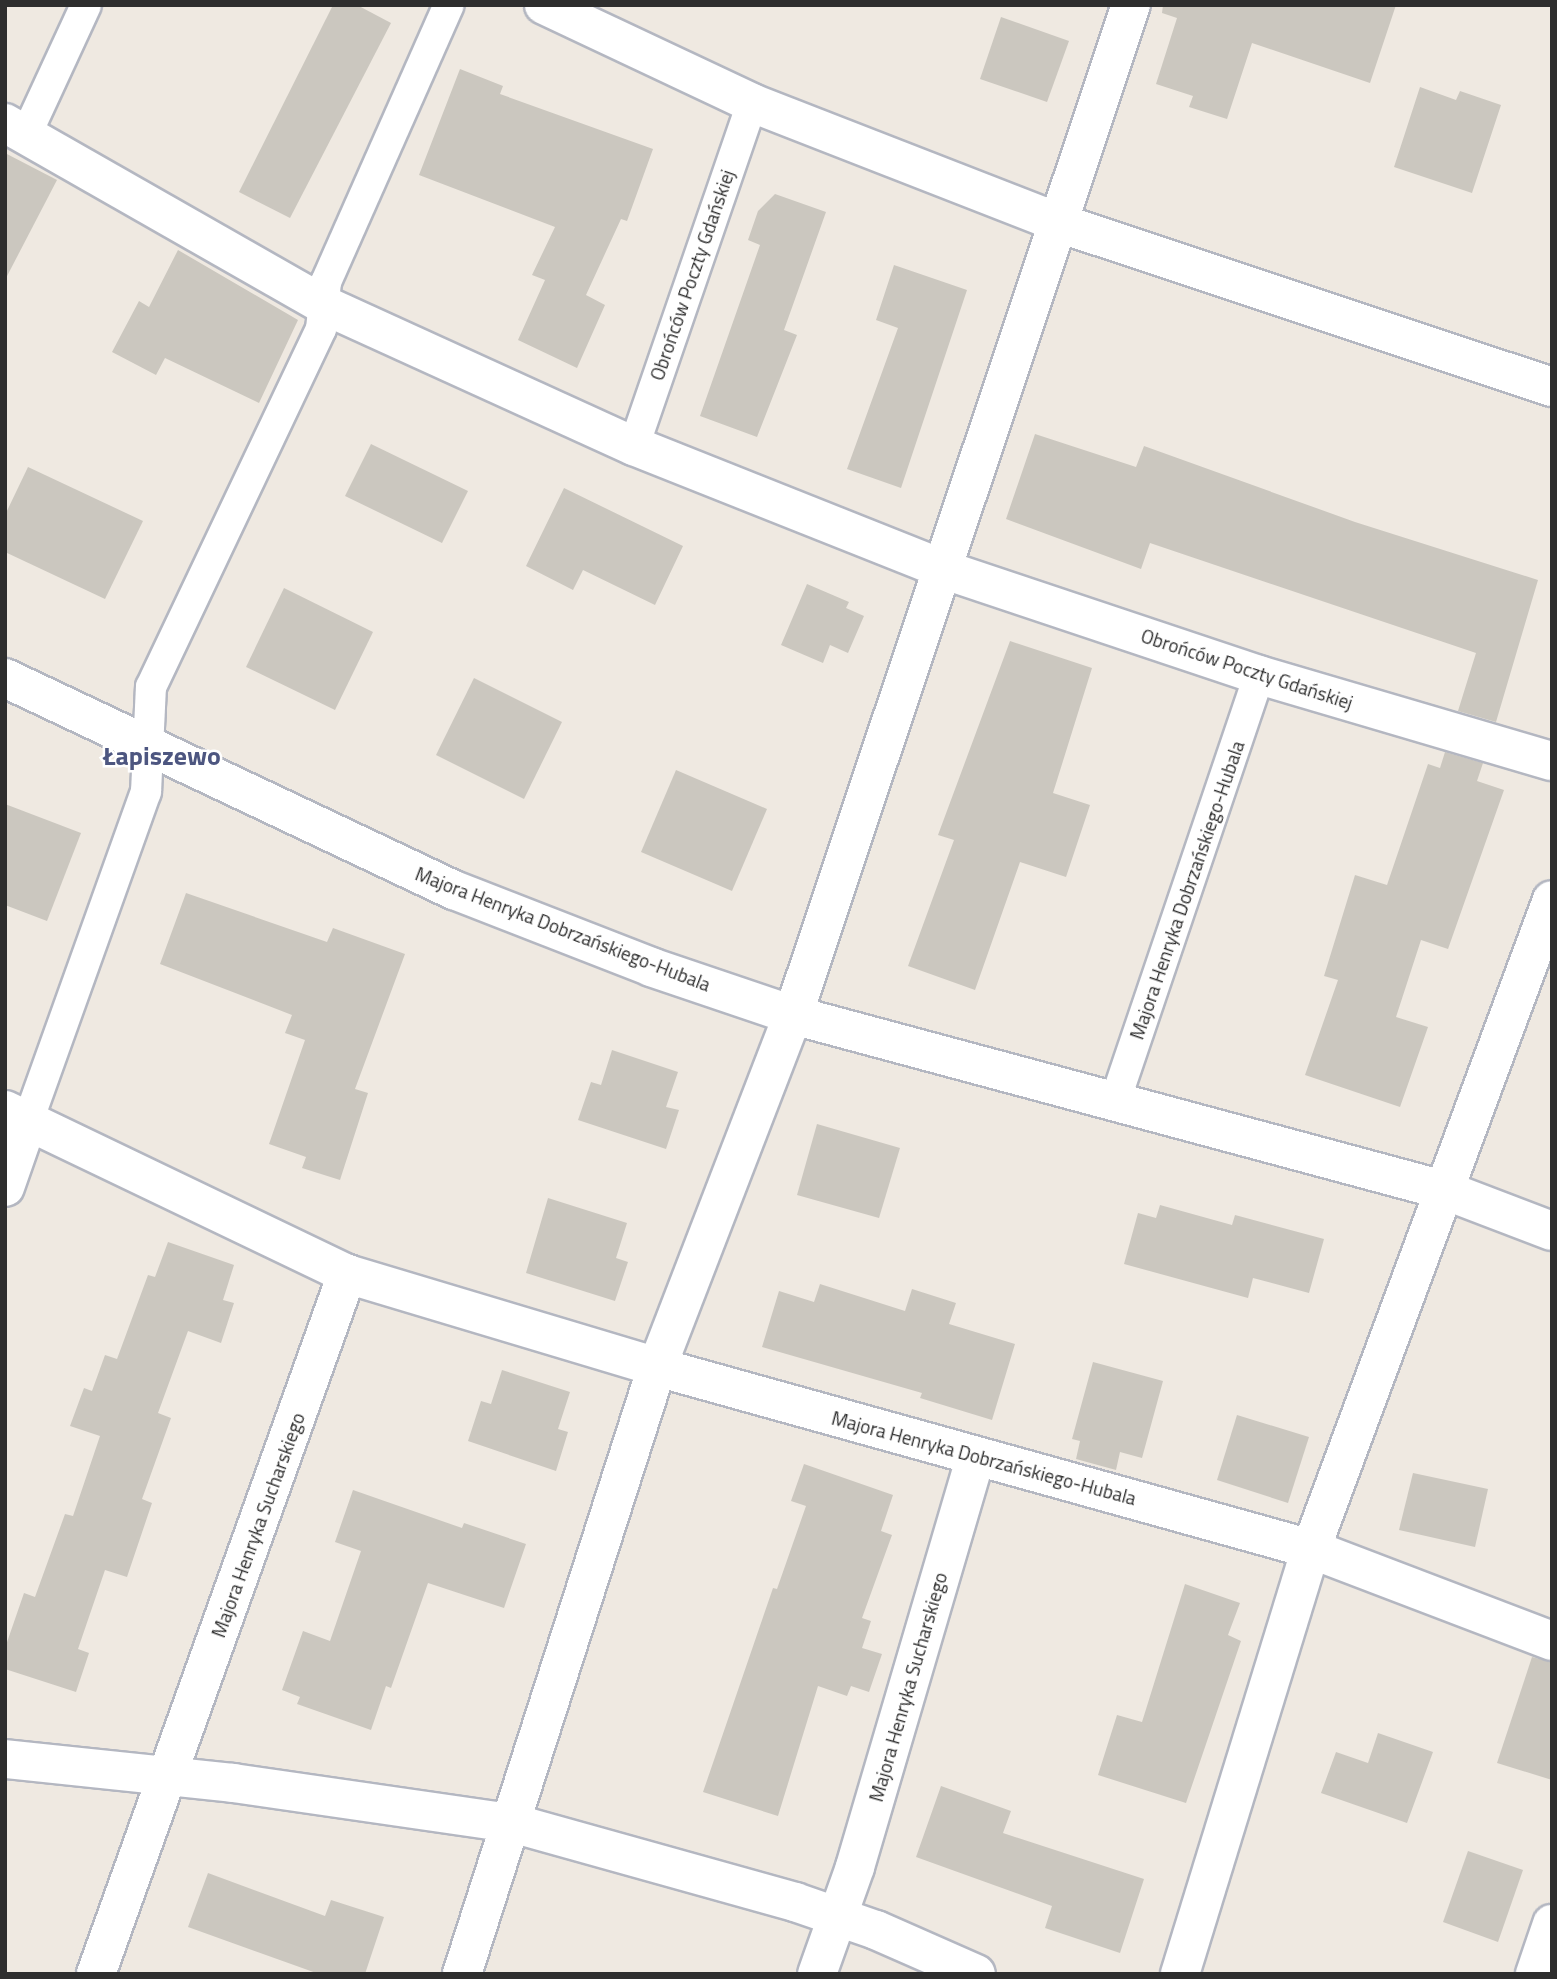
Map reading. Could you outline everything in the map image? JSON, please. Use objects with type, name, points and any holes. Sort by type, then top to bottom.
[{"type":"street","points":[[544,5],[752,103],[1059,223],[1552,387]]},
{"type":"street","points":[[462,1974],[657,1367],[793,1015],[945,570],[1131,5]]},
{"type":"street","name":"Obrońców Poczty Gdańskiej","points":[[15,129],[324,305],[634,446],[945,570],[1259,675],[1552,761]]},
{"type":"street","name":"Majora Henryka Dobrzańskiego-Hubala","points":[[5,678],[454,890],[651,967],[793,1015],[1114,1104],[1447,1191],[1552,1231]]},
{"type":"street","points":[[1180,1974],[1311,1549],[1447,1191],[1552,900]]},
{"type":"street","points":[[5,1187],[17,1116]]},
{"type":"street","name":"Majora Henryka Dobrzańskiego-Hubala","points":[[17,1116],[347,1274],[657,1367],[1311,1549],[1552,1641]]},
{"type":"street","name":"Majora Henryka Sucharskiego","points":[[96,1974],[347,1274]]},
{"type":"street","name":"Majora Henryka Sucharskiego","points":[[817,1974],[976,1457]]},
{"type":"street","points":[[5,1759],[167,1775],[512,1823],[837,1916],[975,1974]]},
{"type":"street","points":[[1535,1974],[1552,1924]]},
{"type":"lane","name":"Obrońców Poczty Gdańskiej","points":[[15,129],[86,5]]},
{"type":"lane","points":[[17,1116],[146,792],[151,687],[321,329],[326,282],[449,5]]},
{"type":"lane","name":"Obrońców Poczty Gdańskiej","points":[[634,446],[752,103]]},
{"type":"lane","name":"Majora Henryka Dobrzańskiego-Hubala","points":[[1114,1104],[1259,675]]},
{"type":"building","points":[[333,5],[357,5],[391,23],[290,218],[239,192]]},
{"type":"building","points":[[1163,5],[1396,5],[1370,83],[1252,43],[1227,119],[1189,107],[1193,96],[1156,84],[1177,18],[1162,13]]},
{"type":"building","points":[[1001,17],[1069,41],[1047,102],[980,79]]},
{"type":"building","points":[[460,69],[503,86],[500,94],[653,149],[627,221],[621,219],[586,295],[605,305],[577,368],[518,340],[545,280],[532,275],[555,227],[419,175]]},
{"type":"building","points":[[1420,87],[1456,100],[1460,91],[1501,105],[1472,193],[1394,167]]},
{"type":"building","points":[[5,153],[57,180],[5,280]]},
{"type":"building","points":[[775,194],[826,212],[784,330],[797,335],[757,437],[700,416],[760,245],[748,240],[758,211]]},
{"type":"building","points":[[178,250],[298,320],[259,403],[165,358],[156,375],[112,352],[139,301],[149,307]]},
{"type":"building","points":[[894,265],[967,290],[901,488],[847,469],[898,328],[876,320]]},
{"type":"building","points":[[1035,434],[1136,467],[1144,446],[1355,522],[1538,580],[1496,722],[1458,711],[1476,653],[1150,543],[1141,569],[1006,519]]},
{"type":"building","points":[[371,444],[468,491],[442,543],[345,496]]},
{"type":"building","points":[[28,467],[143,521],[105,599],[5,552],[5,515]]},
{"type":"building","points":[[564,488],[683,546],[655,605],[583,570],[573,590],[526,566]]},
{"type":"building","points":[[807,584],[849,602],[846,608],[864,616],[848,653],[830,645],[823,663],[781,645]]},
{"type":"building","points":[[284,588],[373,632],[335,710],[246,667]]},
{"type":"building","points":[[1010,641],[1092,668],[1053,793],[1090,805],[1066,877],[1020,862],[975,990],[908,966],[954,840],[938,835]]},
{"type":"building","points":[[474,678],[562,722],[524,799],[436,755]]},
{"type":"building","points":[[1445,752],[1483,763],[1477,781],[1504,790],[1448,949],[1421,940],[1396,1017],[1428,1027],[1400,1107],[1305,1075],[1338,980],[1324,976],[1355,875],[1387,885],[1428,764],[1440,768]]},
{"type":"building","points":[[676,770],[767,809],[732,891],[641,852]]},
{"type":"building","points":[[5,804],[81,833],[47,921],[5,905]]},
{"type":"building","points":[[186,893],[327,942],[333,928],[405,954],[355,1089],[368,1093],[340,1180],[302,1168],[306,1157],[269,1144],[305,1040],[285,1033],[292,1015],[160,964]]},
{"type":"building","points":[[612,1050],[678,1072],[666,1107],[679,1110],[666,1149],[578,1120],[591,1082],[601,1085]]},
{"type":"building","points":[[817,1124],[900,1148],[879,1218],[797,1195]]},
{"type":"building","points":[[548,1198],[627,1223],[616,1258],[628,1262],[615,1301],[526,1273]]},
{"type":"building","points":[[1160,1205],[1232,1225],[1235,1215],[1324,1239],[1309,1293],[1253,1278],[1248,1298],[1124,1264],[1138,1213],[1156,1218]]},
{"type":"building","points":[[168,1242],[234,1265],[223,1300],[234,1303],[221,1343],[188,1331],[158,1413],[171,1418],[142,1499],[152,1503],[127,1577],[105,1570],[78,1649],[89,1653],[76,1692],[5,1669],[5,1648],[24,1593],[35,1597],[65,1514],[73,1516],[100,1436],[70,1426],[84,1388],[92,1391],[105,1355],[117,1359],[148,1275],[155,1277]]},
{"type":"building","points":[[820,1284],[905,1311],[912,1289],[956,1303],[949,1324],[1015,1344],[992,1420],[920,1398],[922,1393],[762,1347],[779,1291],[814,1302]]},
{"type":"building","points":[[1093,1362],[1163,1381],[1142,1458],[1120,1452],[1116,1470],[1076,1459],[1080,1441],[1072,1439]]},
{"type":"building","points":[[502,1370],[570,1392],[558,1429],[568,1432],[556,1471],[468,1441],[481,1401],[491,1404]]},
{"type":"building","points":[[1237,1415],[1309,1437],[1288,1503],[1217,1480]]},
{"type":"building","points":[[804,1464],[893,1495],[881,1531],[892,1535],[862,1618],[871,1621],[862,1648],[882,1654],[869,1692],[851,1686],[847,1696],[818,1686],[778,1816],[703,1792],[773,1588],[777,1589],[806,1506],[791,1501]]},
{"type":"building","points":[[1413,1473],[1488,1489],[1475,1547],[1399,1530]]},
{"type":"building","points":[[353,1490],[462,1528],[464,1523],[526,1544],[504,1608],[428,1583],[391,1688],[386,1686],[371,1730],[297,1704],[300,1697],[282,1690],[303,1631],[330,1641],[361,1551],[335,1542]]},
{"type":"building","points":[[1185,1584],[1240,1603],[1228,1635],[1241,1641],[1186,1803],[1098,1775],[1117,1715],[1142,1722]]},
{"type":"building","points":[[1532,1657],[1552,1662],[1552,1780],[1497,1763]]},
{"type":"building","points":[[1378,1733],[1433,1752],[1407,1823],[1321,1793],[1336,1752],[1368,1763]]},
{"type":"building","points":[[941,1786],[1011,1811],[1003,1833],[1144,1879],[1120,1953],[1045,1928],[1052,1906],[916,1857]]},
{"type":"building","points":[[1468,1851],[1523,1870],[1498,1942],[1443,1922]]},
{"type":"building","points":[[208,1873],[325,1916],[331,1900],[384,1917],[365,1974],[319,1974],[188,1927]]},
{"type":"district","name":"Łapiszewo","points":[[162,756]]}]
